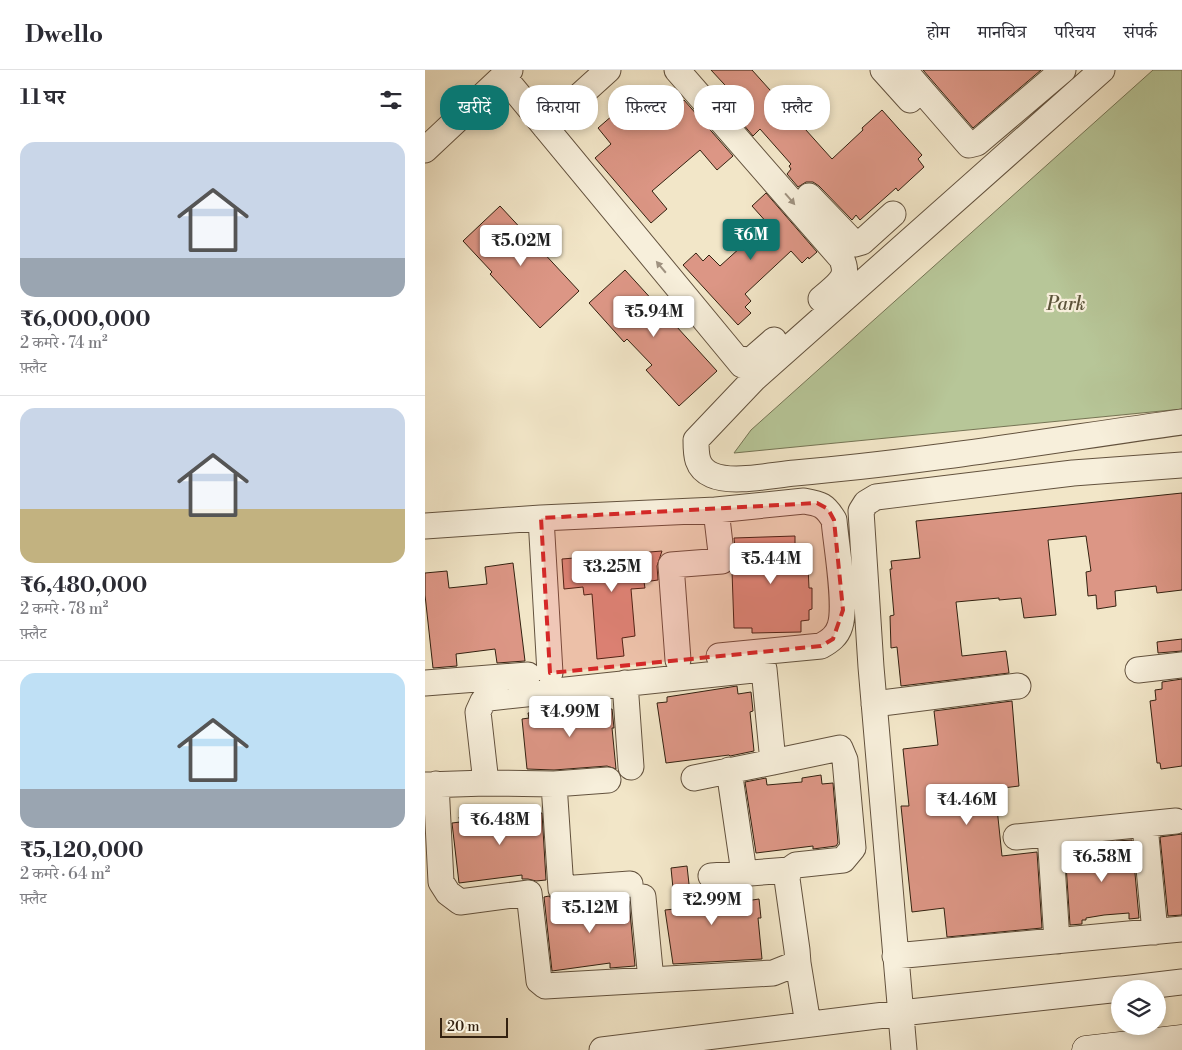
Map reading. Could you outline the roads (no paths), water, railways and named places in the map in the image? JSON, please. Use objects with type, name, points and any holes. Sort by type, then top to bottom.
[{"type":"main road","points":[[1086,1050],[1182,1039]]},
{"type":"street","points":[[591,85],[608,70]]},
{"type":"street","points":[[547,130],[740,362],[755,358],[841,281],[847,267],[677,70]]},
{"type":"street","points":[[695,70],[855,244],[862,242],[893,214]]},
{"type":"street","points":[[883,70],[981,178]]},
{"type":"street","points":[[904,70],[969,145],[977,143],[1063,70]]},
{"type":"street","points":[[1099,71],[747,386],[696,440],[696,458],[702,469],[713,476],[734,479],[858,468],[1182,422]]},
{"type":"street","points":[[425,150],[506,73],[519,91]]},
{"type":"street","points":[[904,1050],[874,704],[861,511],[866,502],[876,497],[1073,473],[1182,465]]},
{"type":"street","points":[[425,526],[541,518],[715,510],[804,502],[817,504],[828,509],[834,520],[843,610],[840,627],[833,639],[821,646],[550,673],[425,683]]},
{"type":"street","points":[[677,660],[671,565],[722,561],[715,510]]},
{"type":"street","points":[[541,518],[550,673]]},
{"type":"street","points":[[1138,670],[1182,665]]},
{"type":"street","points":[[487,783],[478,712],[483,701],[497,696],[764,669],[773,762]]},
{"type":"street","points":[[625,683],[631,767]]},
{"type":"street","points":[[874,704],[1018,686]]},
{"type":"street","points":[[694,778],[840,748],[845,760],[853,848],[843,860],[796,865],[789,870],[711,876]]},
{"type":"street","points":[[729,770],[744,873]]},
{"type":"street","points":[[607,780],[554,784],[431,784],[441,882],[448,894],[460,902],[561,889],[636,891],[651,980]]},
{"type":"street","points":[[554,784],[561,889]]},
{"type":"street","points":[[1016,838],[1145,826],[1176,821]]},
{"type":"street","points":[[1145,826],[1155,932]]},
{"type":"street","points":[[1050,834],[1057,941]]},
{"type":"street","points":[[789,870],[787,879],[808,1024]]},
{"type":"street","points":[[529,893],[537,972],[539,981],[545,986],[773,973],[798,963]]},
{"type":"street","points":[[895,956],[1182,929]]},
{"type":"street","points":[[1166,984],[1182,982]]},
{"type":"street","points":[[602,1050],[901,1013],[1111,990]]},
{"type":"park label","name":"Park","points":[[1066,304]]}]
